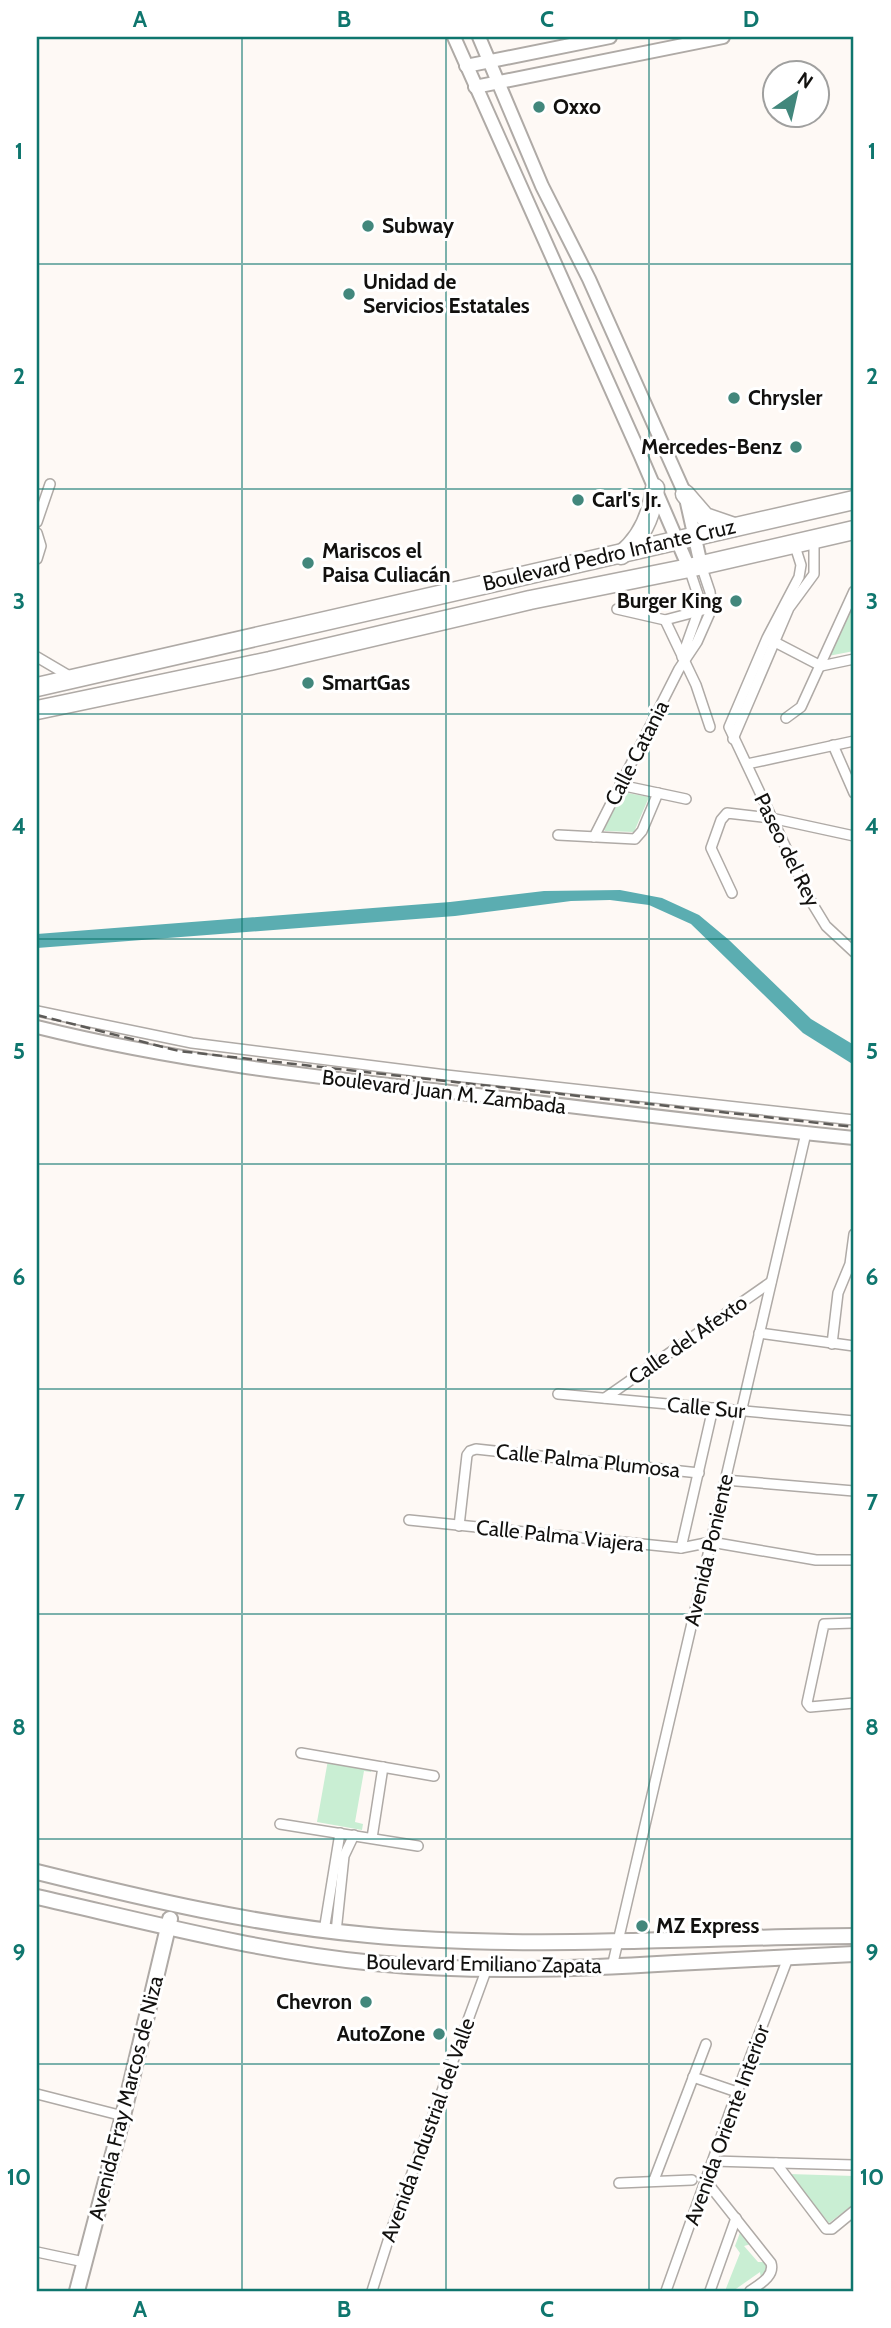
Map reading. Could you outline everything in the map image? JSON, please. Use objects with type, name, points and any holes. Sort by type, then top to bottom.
[{"type":"highway","points":[[621,555],[642,531],[651,510],[654,488]]},
{"type":"highway","points":[[685,494],[705,517],[733,527]]},
{"type":"highway","name":"Boulevard Pedro Infante Cruz","points":[[37,687],[854,500]]},
{"type":"highway","name":"Boulevard Pedro Infante Cruz","points":[[37,710],[270,661],[530,600],[695,567],[854,530]]},
{"type":"main road","name":"Boulevard Emiliano Zapata","points":[[37,1872],[233,1917],[330,1931],[452,1940],[617,1943],[854,1936]]},
{"type":"main road","name":"Boulevard Emiliano Zapata","points":[[37,1897],[258,1946],[345,1960],[407,1966],[611,1967],[854,1954]]},
{"type":"main road","name":"Avenida Fray Marcos de Niza","points":[[77,2291],[175,1905]]},
{"type":"street","points":[[454,37],[654,488],[686,539],[701,598],[700,611],[682,663]]},
{"type":"street","points":[[479,37],[542,186],[589,279],[685,494],[686,539]]},
{"type":"street","points":[[466,66],[610,37]]},
{"type":"street","points":[[475,87],[723,37]]},
{"type":"street","points":[[37,522],[51,484]]},
{"type":"street","points":[[37,534],[41,546],[37,559]]},
{"type":"street","name":"Paseo del Rey","points":[[771,640],[789,608],[814,574],[814,538]]},
{"type":"street","name":"Paseo del Rey","points":[[794,543],[801,571],[733,739],[819,916],[854,952]]},
{"type":"street","points":[[682,663],[712,608],[710,592],[695,567]]},
{"type":"street","points":[[786,718],[801,707],[854,591]]},
{"type":"street","points":[[617,609],[665,620],[712,608]]},
{"type":"street","points":[[665,620],[682,663],[705,708],[710,727]]},
{"type":"street","points":[[771,640],[821,666],[854,659]]},
{"type":"street","points":[[37,657],[74,679]]},
{"type":"street","name":"Calle Catania","points":[[594,837],[682,663]]},
{"type":"street","points":[[747,764],[854,741]]},
{"type":"street","points":[[833,745],[854,793]]},
{"type":"street","points":[[620,785],[686,799]]},
{"type":"street","points":[[558,835],[632,840],[637,838],[658,793]]},
{"type":"street","points":[[732,893],[711,848],[722,817],[727,813],[771,818],[854,836]]},
{"type":"street","name":"Boulevard Juan M. Zambada","points":[[37,1011],[171,1040],[290,1056],[854,1120]]},
{"type":"street","name":"Boulevard Juan M. Zambada","points":[[37,1027],[224,1065],[854,1138]]},
{"type":"street","name":"Avenida Poniente","points":[[611,1967],[806,1133]]},
{"type":"street","points":[[832,1344],[838,1293],[850,1276],[854,1234]]},
{"type":"street","name":"Calle del Afexto","points":[[605,1398],[771,1282]]},
{"type":"street","points":[[759,1333],[854,1346]]},
{"type":"street","name":"Calle Sur","points":[[558,1394],[854,1421]]},
{"type":"street","points":[[681,1548],[713,1408]]},
{"type":"street","name":"Calle Palma Plumosa","points":[[458,1526],[467,1455],[476,1448],[699,1473]]},
{"type":"street","points":[[725,1480],[854,1491]]},
{"type":"street","name":"Calle Palma Viajera","points":[[409,1520],[681,1548],[710,1542]]},
{"type":"street","points":[[710,1542],[816,1560],[854,1560]]},
{"type":"street","points":[[854,1623],[823,1626],[807,1703],[810,1707],[854,1703]]},
{"type":"street","points":[[301,1754],[433,1776]]},
{"type":"street","points":[[372,1838],[383,1767]]},
{"type":"street","points":[[280,1824],[418,1846]]},
{"type":"street","points":[[330,1931],[340,1833]]},
{"type":"street","points":[[330,1931],[344,1856],[354,1835]]},
{"type":"street","name":"Avenida Oriente Interior","points":[[666,2291],[788,1958]]},
{"type":"street","name":"Avenida Industrial del Valle","points":[[372,2291],[393,2225],[486,1968]]},
{"type":"street","points":[[654,2180],[706,2044]]},
{"type":"street","points":[[693,2077],[737,2092]]},
{"type":"street","points":[[37,2094],[123,2116]]},
{"type":"street","points":[[713,2161],[854,2165]]},
{"type":"street","points":[[776,2163],[826,2230],[832,2229],[854,2211]]},
{"type":"street","points":[[619,2183],[692,2180]]},
{"type":"street","points":[[706,2181],[773,2266],[768,2277],[750,2291]]},
{"type":"street","points":[[710,2291],[736,2218]]},
{"type":"street","points":[[37,2252],[84,2262]]},
{"type":"green space","points":[[854,590],[854,651],[823,657]]},
{"type":"green space","points":[[617,791],[649,797],[634,832],[605,831],[601,826]]},
{"type":"green space","points":[[328,1760],[372,1768],[371,1772],[364,1771],[355,1822],[363,1824],[362,1830],[317,1822]]},
{"type":"green space","points":[[789,2174],[854,2176],[854,2204],[829,2223]]},
{"type":"green space","points":[[741,2230],[751,2244],[744,2246],[758,2262],[765,2262],[772,2270],[761,2279],[760,2272],[733,2291],[725,2291],[740,2253],[735,2246]]},
{"type":"water","points":[[620,890],[662,898],[699,915],[811,1019],[854,1045],[854,1065],[803,1033],[691,924],[649,905],[610,900],[571,901],[455,916],[37,948],[37,934],[450,902],[544,891]]},
{"type":"railway","points":[[37,1015],[179,1051],[854,1127]]},
{"type":"place","name":"Oxxo","points":[[539,107]]},
{"type":"place","name":"Subway","points":[[368,226]]},
{"type":"place","name":"Unidad de Servicios Estatales","points":[[349,294]]},
{"type":"place","name":"Chrysler","points":[[734,398]]},
{"type":"place","name":"Mercedes-Benz","points":[[796,447]]},
{"type":"place","name":"Carl's Jr.","points":[[578,500]]},
{"type":"place","name":"Mariscos el Paisa Culiacán","points":[[308,563]]},
{"type":"place","name":"Burger King","points":[[736,601]]},
{"type":"place","name":"SmartGas","points":[[308,683]]},
{"type":"place","name":"MZ Express","points":[[642,1926]]},
{"type":"place","name":"Chevron","points":[[366,2002]]},
{"type":"place","name":"AutoZone","points":[[439,2034]]}]
